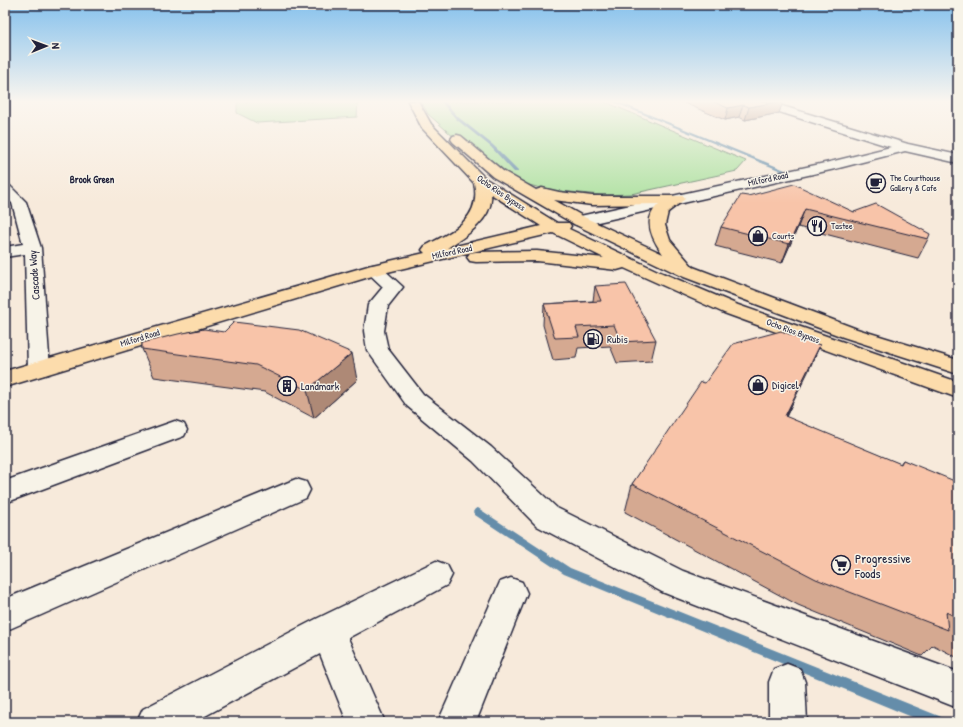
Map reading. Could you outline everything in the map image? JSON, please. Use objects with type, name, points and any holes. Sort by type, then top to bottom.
[{"type":"main road","name":"Ocho Rios Bypass","points":[[435,135],[482,182],[554,228],[654,276],[731,309],[958,390]]},
{"type":"main road","name":"Ocho Rios Bypass","points":[[452,135],[498,174],[580,221],[690,273],[850,333],[958,367]]},
{"type":"main road","points":[[498,174],[522,186],[544,193],[582,200],[614,201],[678,199]]},
{"type":"main road","points":[[413,260],[461,233],[477,216],[484,198],[482,182]]},
{"type":"main road","points":[[678,199],[662,211],[657,222],[659,239],[690,273]]},
{"type":"main road","name":"Milford Road","points":[[5,379],[153,334],[374,270],[580,221]]},
{"type":"main road","points":[[413,260],[537,256],[613,264],[654,276]]},
{"type":"street","points":[[866,135],[905,147],[958,159]]},
{"type":"street","name":"Milford Road","points":[[580,221],[835,165],[905,147]]},
{"type":"street","name":"Cascade Way","points":[[5,189],[19,202],[33,248],[39,369]]},
{"type":"street","points":[[5,252],[33,248]]},
{"type":"street","points":[[374,270],[394,287],[378,305],[374,331],[378,350],[415,400],[482,454],[547,517],[673,582],[958,690]]},
{"type":"street","points":[[5,492],[175,430]]},
{"type":"street","points":[[5,615],[110,568],[296,490]]},
{"type":"street","points":[[156,722],[436,575]]},
{"type":"street","points":[[457,722],[511,593]]},
{"type":"street","points":[[328,631],[366,722]]},
{"type":"street","points":[[787,682],[788,722]]},
{"type":"green space","points":[[451,135],[684,135],[746,161],[737,171],[631,194],[601,195],[549,190],[525,184],[483,163]]},
{"type":"building","points":[[794,184],[854,212],[876,204],[930,234],[928,239],[805,209],[789,244],[721,227],[741,195],[748,196]]},
{"type":"building","points":[[626,284],[656,340],[621,342],[614,325],[576,327],[579,337],[555,338],[544,304],[601,301],[595,286]]},
{"type":"building","points":[[234,322],[299,330],[352,353],[307,390],[256,365],[142,349],[142,343],[178,334],[204,329],[224,332]]},
{"type":"building","name":"Progressive Foods","points":[[781,331],[820,345],[785,416],[901,464],[903,460],[957,482],[958,618],[946,612],[948,630],[816,579],[632,484],[701,382],[705,383],[733,344]]},
{"type":"waterway","points":[[478,135],[492,146],[516,171]]},
{"type":"waterway","points":[[697,135],[788,172]]},
{"type":"waterway","points":[[478,512],[567,571],[939,722]]},
{"type":"place","name":"The Courthouse Gallery & Cafe","points":[[876,183]]},
{"type":"place","name":"Tastee","points":[[817,226]]},
{"type":"place","name":"Courts","points":[[758,236]]},
{"type":"place","name":"Rubis","points":[[593,339]]},
{"type":"place","name":"Digicel","points":[[758,385]]},
{"type":"place","name":"Landmark","points":[[287,386]]},
{"type":"place","name":"Progressive Foods","points":[[841,565]]},
{"type":"district","name":"Brook Green","points":[[92,179]]}]
